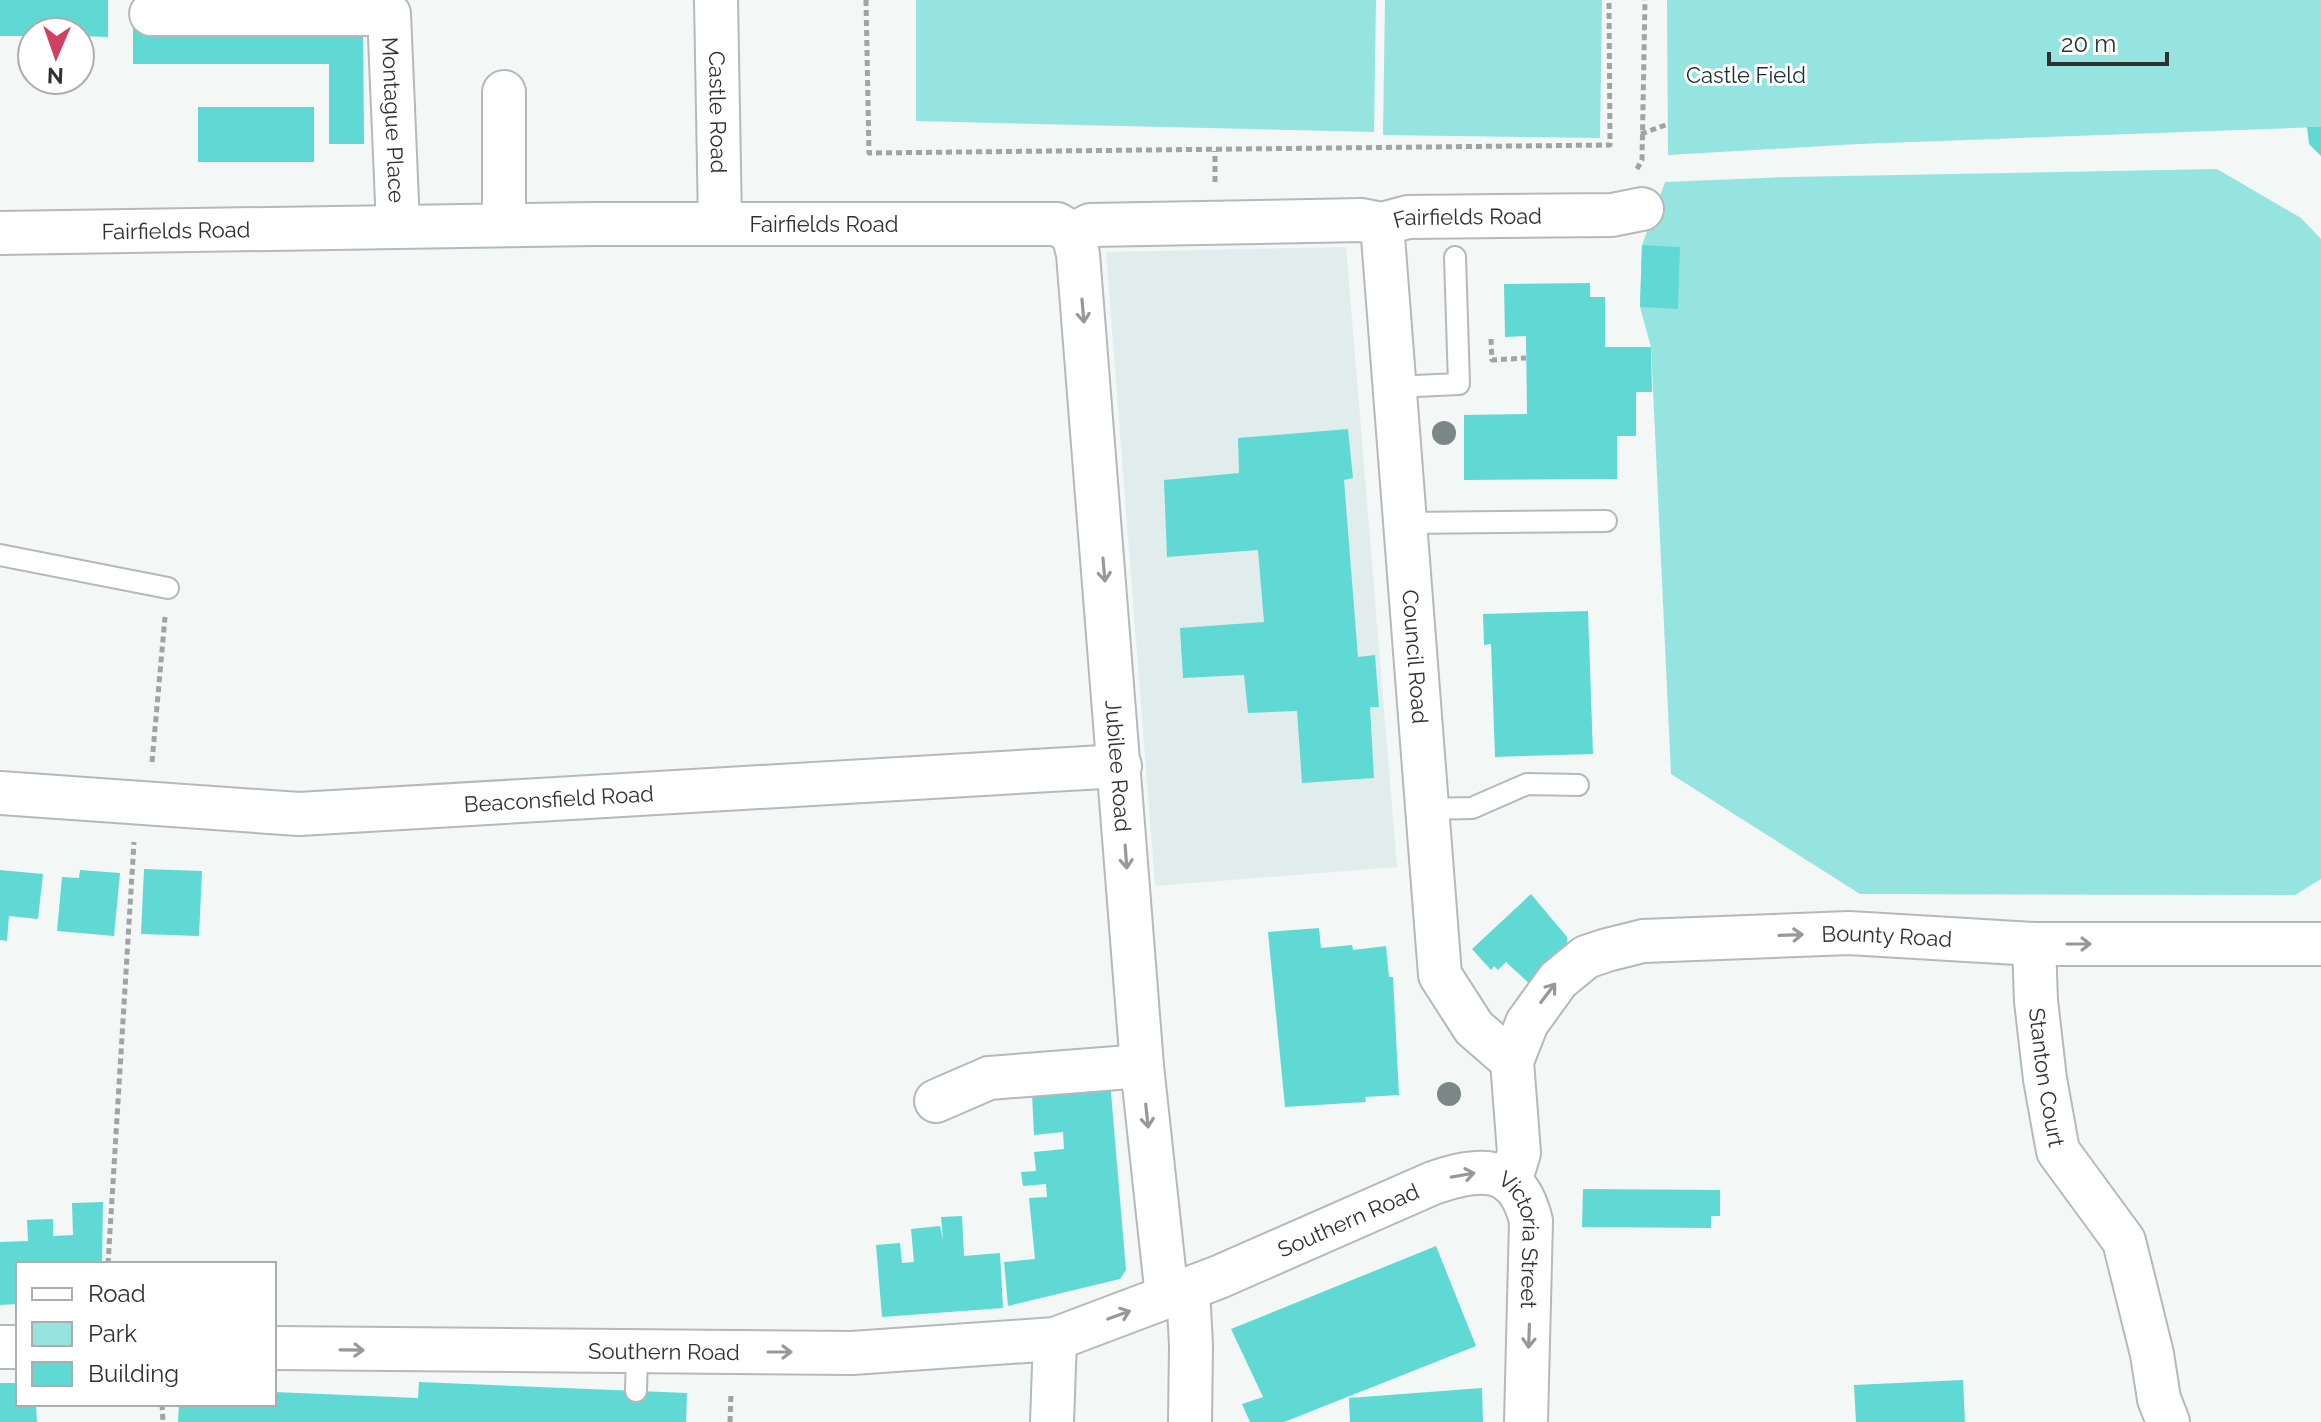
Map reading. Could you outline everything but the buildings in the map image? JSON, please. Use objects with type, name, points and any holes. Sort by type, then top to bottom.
[{"type":"street","name":"Castle Road","points":[[716,0],[720,223]]},
{"type":"street","name":"Montague Place","points":[[151,14],[389,14],[398,226]]},
{"type":"street","points":[[504,92],[504,225]]},
{"type":"street","name":"Fairfields Road","points":[[0,233],[720,223],[1057,224],[1073,234],[1090,225],[1362,220],[1382,224],[1408,217],[1627,212]]},
{"type":"street","name":"Council Road","points":[[1382,224],[1440,975],[1474,1028],[1512,1061]]},
{"type":"street","name":"Jubilee Road","points":[[1073,234],[1078,254],[1142,1066],[1177,1293]]},
{"type":"street","name":"Beaconsfield Road","points":[[0,793],[299,814],[1120,766]]},
{"type":"street","name":"Bounty Road","points":[[1512,1061],[1527,1023],[1558,980],[1586,957],[1643,941],[1849,933],[2034,944],[2321,944]]},
{"type":"street","name":"Stanton Court","points":[[2034,944],[2040,1032],[2058,1151],[2124,1241],[2152,1354],[2159,1399],[2168,1422]]},
{"type":"street","name":"Victoria Street","points":[[1512,1061],[1519,1153],[1510,1182],[1524,1195],[1531,1221],[1526,1422]]},
{"type":"street","points":[[936,1101],[989,1078],[1142,1066]]},
{"type":"street","name":"Southern Road","points":[[276,1348],[636,1371],[1055,1339],[1177,1293],[1458,1174],[1482,1172],[1499,1175],[1510,1182]]},
{"type":"street","points":[[1177,1293],[1191,1345],[1190,1422]]},
{"type":"street","points":[[1052,1422],[1055,1339]]},
{"type":"lane","points":[[1394,387],[1459,384],[1455,257]]},
{"type":"lane","points":[[1405,523],[1606,521]]},
{"type":"lane","points":[[0,555],[168,588]]},
{"type":"lane","points":[[1427,809],[1472,808],[1527,784],[1578,785]]},
{"type":"path","points":[[866,0],[869,153],[1610,145],[1609,0]]},
{"type":"path","points":[[1627,212],[1626,185],[1642,160],[1645,0]]},
{"type":"path","points":[[1641,134],[1668,124]]},
{"type":"path","points":[[1214,188],[1215,151]]},
{"type":"path","points":[[1492,360],[1526,358]]},
{"type":"path","points":[[151,768],[168,588]]},
{"type":"path","points":[[108,1262],[135,834]]},
{"type":"path","points":[[730,1422],[731,1391]]},
{"type":"shaded area","points":[[1346,247],[1397,867],[1155,886],[1106,252]]},
{"type":"green space","points":[[916,0],[1376,0],[1374,132],[916,121]]},
{"type":"green space","points":[[1385,0],[1602,0],[1600,138],[1383,135]]},
{"type":"green space","name":"Castle Field","points":[[1667,0],[2321,0],[2321,127],[1858,144],[1668,155]]},
{"type":"green space","points":[[2217,169],[2301,218],[2321,239],[2321,879],[2295,895],[1860,894],[1671,774],[1651,347],[1640,307],[1642,245],[1665,182]]}]
